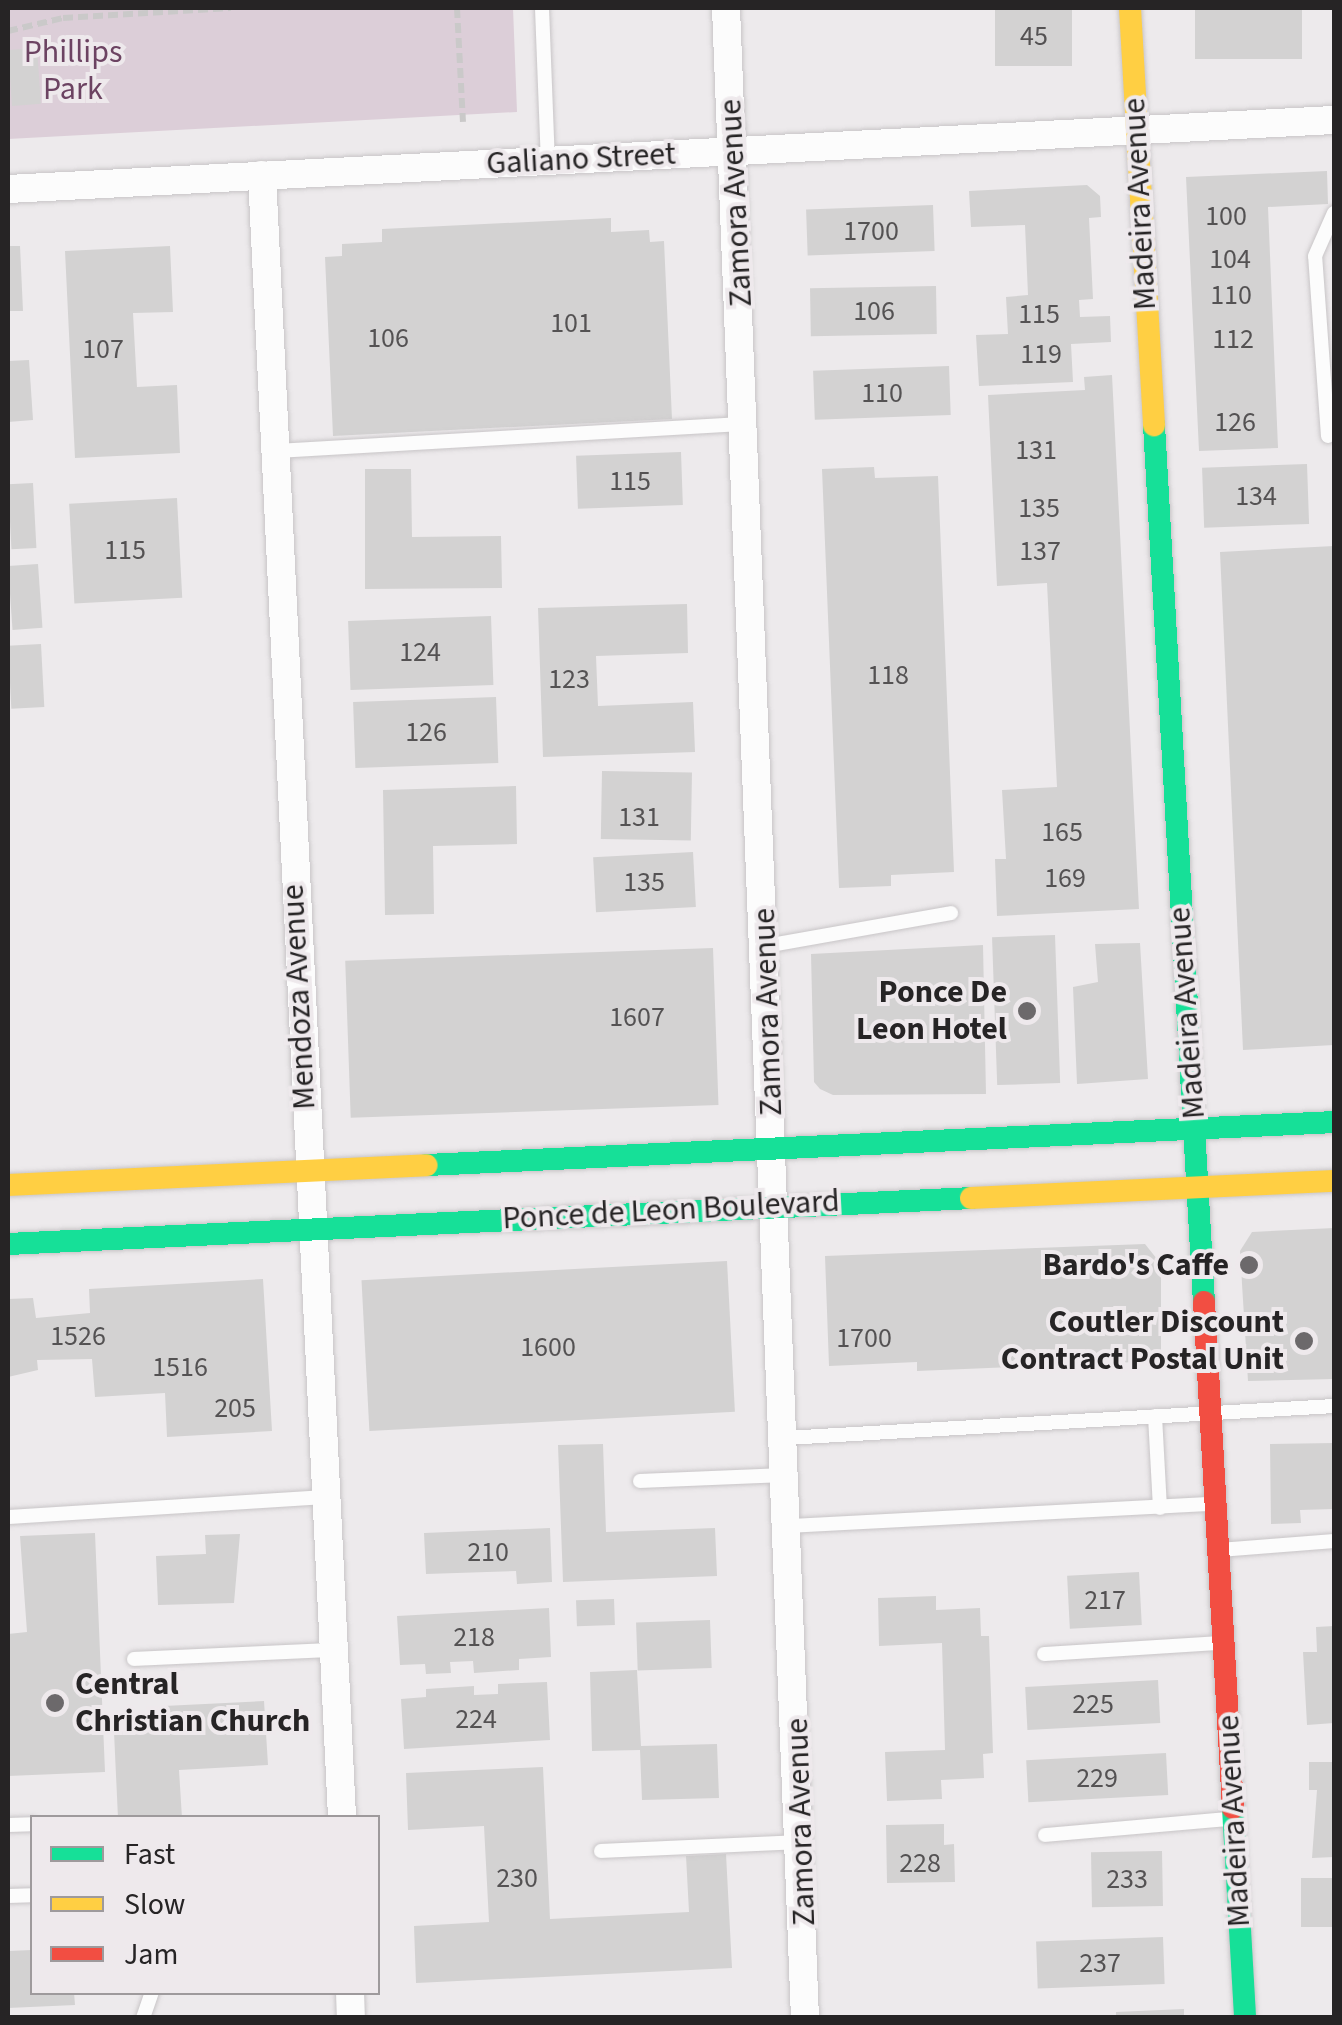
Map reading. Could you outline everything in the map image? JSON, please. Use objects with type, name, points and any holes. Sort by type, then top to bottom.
[{"type":"street","name":"Zamora Avenue","points":[[726,8],[802,1842],[805,2018]]},
{"type":"street","name":"Madeira Avenue","points":[[1130,8],[1245,2018]]},
{"type":"street","name":"Galiano Street","points":[[8,189],[1334,120]]},
{"type":"street","name":"Mendoza Avenue","points":[[262,176],[307,1168],[342,1815]]},
{"type":"street","name":"Ponce de Leon Boulevard","points":[[8,1185],[1334,1122]]},
{"type":"street","name":"Ponce de Leon Boulevard","points":[[8,1244],[1334,1180]]},
{"type":"lane","points":[[542,8],[548,162]]},
{"type":"lane","points":[[1328,436],[1315,256],[1334,213]]},
{"type":"lane","points":[[275,452],[746,424]]},
{"type":"lane","points":[[766,946],[951,914]]},
{"type":"lane","points":[[786,1438],[1334,1406]]},
{"type":"lane","points":[[1155,1416],[1160,1508]]},
{"type":"lane","points":[[640,1481],[787,1475]]},
{"type":"lane","points":[[8,1516],[326,1497]]},
{"type":"lane","points":[[788,1526],[1216,1504]]},
{"type":"lane","points":[[1219,1550],[1334,1541]]},
{"type":"lane","points":[[1044,1654],[1224,1642]]},
{"type":"lane","points":[[134,1659],[334,1650]]},
{"type":"lane","points":[[1046,1835],[1234,1819]]},
{"type":"lane","points":[[601,1851],[802,1842]]},
{"type":"path","points":[[8,31],[63,18],[230,8]]},
{"type":"path","points":[[457,8],[462,122]]},
{"type":"green space","name":"Phillips Park","points":[[8,8],[513,8],[517,112],[8,139]]},
{"type":"building","points":[[995,8],[1072,8],[1072,66],[995,66]]},
{"type":"building","points":[[1195,8],[1302,8],[1302,59],[1195,59]]},
{"type":"building","points":[[37,48],[41,104],[12,106],[8,50]]},
{"type":"building","points":[[1327,171],[1328,204],[1268,207],[1278,448],[1199,451],[1186,177]]},
{"type":"building","points":[[1087,185],[1100,196],[1101,217],[1089,218],[1093,299],[1079,300],[1080,317],[1110,316],[1111,342],[1071,344],[1073,382],[979,386],[976,335],[1008,334],[1006,297],[1028,295],[1025,225],[971,227],[969,191]]},
{"type":"building","points":[[933,205],[935,251],[808,255],[806,209]]},
{"type":"building","points":[[611,218],[611,232],[649,230],[650,242],[664,241],[672,419],[333,436],[325,257],[342,256],[342,244],[382,242],[382,229]]},
{"type":"building","points":[[8,246],[20,246],[23,311],[8,311]]},
{"type":"building","points":[[170,246],[173,312],[133,313],[137,387],[177,385],[180,453],[75,458],[65,251]]},
{"type":"building","points":[[936,286],[937,334],[811,336],[810,288]]},
{"type":"building","points":[[29,360],[33,420],[8,422],[8,361]]},
{"type":"building","points":[[949,366],[951,415],[815,420],[813,371]]},
{"type":"building","points":[[1112,375],[1139,909],[997,916],[995,859],[1006,859],[1002,790],[1057,787],[1047,583],[997,586],[988,395],[1085,390],[1084,377]]},
{"type":"building","points":[[681,452],[683,505],[578,509],[576,456]]},
{"type":"building","points":[[1307,464],[1309,524],[1204,528],[1202,468]]},
{"type":"building","points":[[874,467],[875,478],[938,476],[954,872],[891,875],[891,886],[839,888],[822,469]]},
{"type":"building","points":[[365,469],[411,469],[412,537],[501,536],[502,588],[365,589]]},
{"type":"building","points":[[33,483],[36,548],[11,549],[8,484]]},
{"type":"building","points":[[177,498],[182,598],[74,604],[69,504]]},
{"type":"building","points":[[1334,546],[1334,1045],[1243,1050],[1220,552]]},
{"type":"building","points":[[38,564],[42,628],[13,630],[8,566]]},
{"type":"building","points":[[687,604],[688,653],[596,656],[598,706],[693,702],[695,752],[543,757],[538,608]]},
{"type":"building","points":[[491,616],[493,685],[350,690],[348,621]]},
{"type":"building","points":[[41,644],[44,707],[11,709],[8,646]]},
{"type":"building","points":[[496,697],[498,763],[355,768],[353,702]]},
{"type":"building","points":[[602,771],[692,773],[691,841],[601,839]]},
{"type":"building","points":[[516,786],[517,844],[433,846],[434,914],[385,915],[383,790]]},
{"type":"building","points":[[693,852],[696,907],[596,912],[593,857]]},
{"type":"building","name":"Ponce De Leon Hotel","points":[[1055,935],[1060,1083],[997,1085],[992,937]]},
{"type":"building","points":[[1140,943],[1148,1079],[1077,1084],[1073,987],[1098,982],[1095,944]]},
{"type":"building","points":[[983,945],[986,1094],[833,1095],[814,1082],[811,954]]},
{"type":"building","points":[[713,948],[718,1105],[351,1118],[345,961]]},
{"type":"building","points":[[1334,1228],[1334,1379],[1248,1381],[1240,1251],[1252,1232]]},
{"type":"building","points":[[1145,1244],[1161,1264],[1161,1361],[917,1371],[917,1362],[829,1366],[825,1256]]},
{"type":"building","points":[[727,1261],[735,1412],[369,1431],[362,1280]]},
{"type":"building","points":[[263,1279],[272,1431],[167,1437],[165,1393],[95,1397],[92,1359],[37,1360],[38,1370],[8,1377],[8,1299],[33,1298],[36,1318],[90,1313],[89,1289]]},
{"type":"building","points":[[1334,1443],[1334,1509],[1300,1510],[1301,1523],[1271,1524],[1270,1444]]},
{"type":"building","points":[[603,1444],[606,1532],[715,1528],[717,1576],[563,1582],[558,1445]]},
{"type":"building","points":[[550,1528],[552,1582],[517,1584],[516,1571],[426,1574],[424,1533]]},
{"type":"building","name":"Central Christian Church","points":[[95,1533],[105,1772],[8,1776],[8,1634],[27,1632],[20,1536]]},
{"type":"building","points":[[240,1534],[234,1603],[158,1605],[156,1556],[206,1554],[205,1535]]},
{"type":"building","points":[[1139,1572],[1142,1625],[1070,1629],[1067,1576]]},
{"type":"building","points":[[936,1596],[936,1610],[980,1608],[981,1636],[989,1636],[993,1753],[983,1754],[984,1778],[941,1780],[942,1799],[887,1801],[885,1752],[945,1750],[942,1643],[879,1646],[878,1598]]},
{"type":"building","points":[[614,1599],[615,1625],[577,1626],[576,1600]]},
{"type":"building","points":[[549,1608],[551,1657],[519,1659],[519,1670],[474,1673],[473,1661],[450,1662],[451,1673],[426,1674],[425,1664],[400,1665],[397,1616]]},
{"type":"building","points":[[710,1620],[712,1668],[638,1671],[636,1623]]},
{"type":"building","points":[[1334,1626],[1334,1723],[1307,1725],[1303,1652],[1317,1652],[1316,1627]]},
{"type":"building","points":[[637,1670],[641,1746],[717,1744],[719,1798],[642,1800],[640,1750],[592,1751],[590,1672]]},
{"type":"building","points":[[1158,1680],[1160,1723],[1027,1730],[1025,1687]]},
{"type":"building","points":[[547,1682],[550,1740],[404,1749],[401,1699],[426,1697],[426,1689],[474,1686],[474,1695],[498,1694],[498,1684]]},
{"type":"building","points":[[264,1701],[268,1765],[179,1770],[182,1815],[118,1815],[114,1732],[165,1729],[164,1706]]},
{"type":"building","points":[[1166,1753],[1168,1795],[1028,1802],[1026,1760]]},
{"type":"building","points":[[1309,1762],[1334,1762],[1334,1857],[1312,1858],[1317,1790],[1309,1790]]},
{"type":"building","points":[[543,1767],[550,1919],[689,1912],[686,1856],[726,1854],[732,1968],[416,1983],[414,1926],[489,1922],[484,1826],[408,1830],[406,1773]]},
{"type":"building","points":[[944,1824],[944,1845],[954,1844],[955,1882],[887,1883],[886,1825]]},
{"type":"building","points":[[1162,1851],[1163,1906],[1092,1907],[1091,1852]]},
{"type":"building","points":[[1301,1878],[1334,1878],[1334,1927],[1301,1927]]},
{"type":"building","points":[[1163,1937],[1165,1984],[1038,1988],[1036,1941]]},
{"type":"building","points":[[30,1950],[30,1995],[74,1995],[75,2005],[8,2008],[8,1951]]},
{"type":"building","points":[[1184,2009],[1184,2018],[1116,2018],[1116,2012]]},
{"type":"traffic: fast","points":[[1154,425],[1204,1302]]},
{"type":"traffic: fast","points":[[427,1165],[1334,1122]]},
{"type":"traffic: fast","points":[[8,1244],[971,1198]]},
{"type":"traffic: fast","points":[[1233,1808],[1245,2018]]},
{"type":"traffic: slow","points":[[1130,8],[1154,425]]},
{"type":"traffic: slow","points":[[8,1185],[427,1165]]},
{"type":"traffic: slow","points":[[971,1198],[1334,1181]]},
{"type":"traffic: jam","points":[[1204,1302],[1233,1808]]},
{"type":"place","name":"Ponce De Leon Hotel","points":[[1027,1011]]},
{"type":"place","name":"Bardo's Caffe","points":[[1249,1265]]},
{"type":"place","name":"Coutler Discount Contract Postal Unit","points":[[1304,1341]]},
{"type":"place","name":"Central Christian Church","points":[[55,1703]]}]
